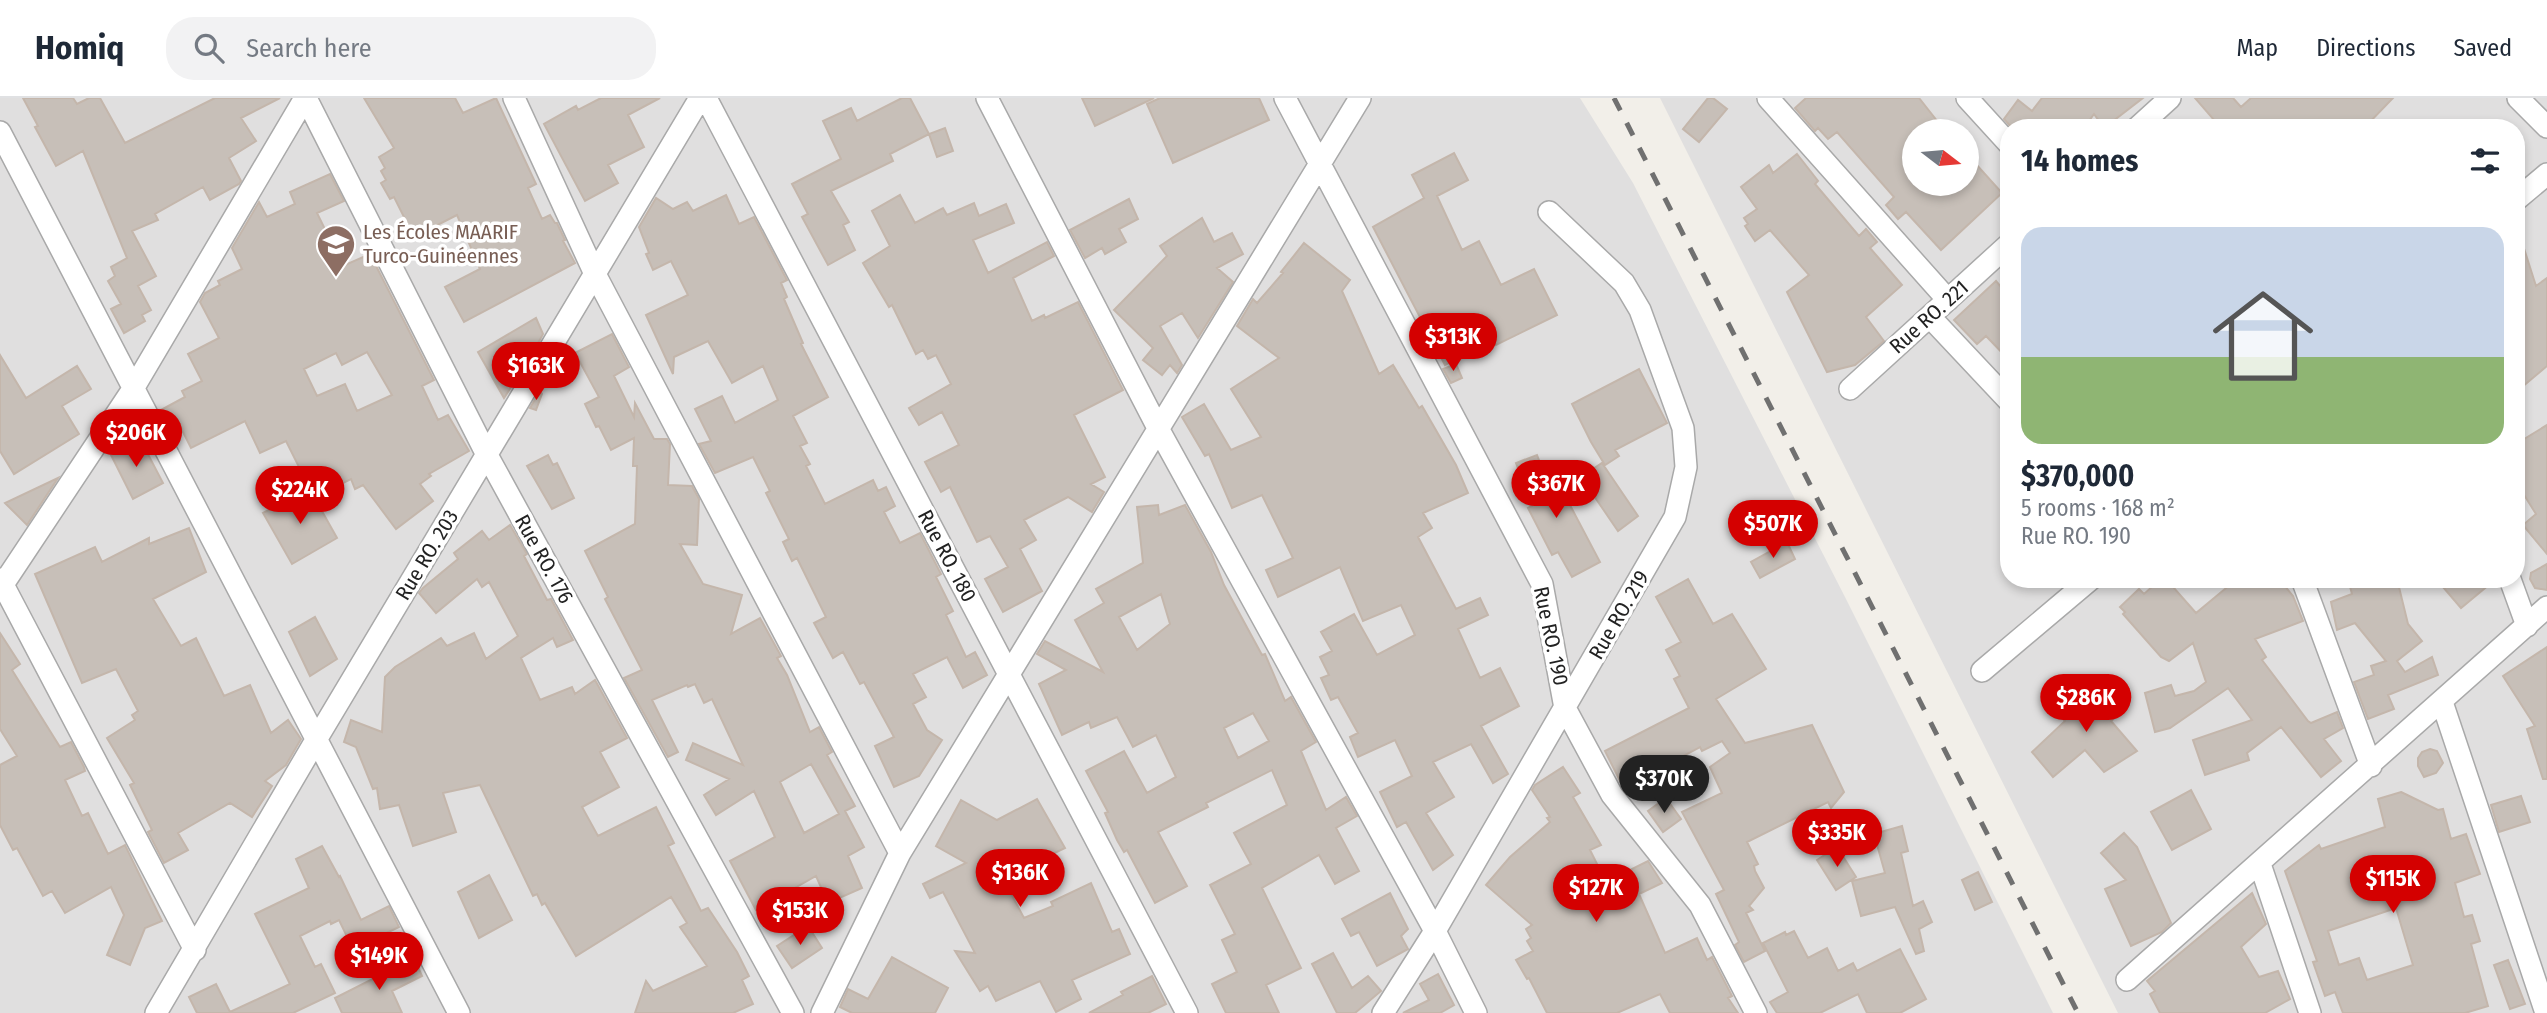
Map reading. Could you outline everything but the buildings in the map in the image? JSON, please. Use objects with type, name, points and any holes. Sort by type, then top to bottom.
[{"type":"street","points":[[195,950],[1,585],[133,389],[305,98]]},
{"type":"street","name":"Rue RO. 176","points":[[305,98],[487,455],[793,1013]]},
{"type":"street","points":[[514,98],[595,274],[900,853]]},
{"type":"street","name":"Rue RO. 203","points":[[156,1013],[700,98]]},
{"type":"street","name":"Rue RO. 180","points":[[706,98],[1187,1013]]},
{"type":"street","points":[[987,98],[1159,430],[1435,930],[1476,1013]]},
{"type":"street","name":"Rue RO. 190","points":[[1285,98],[1542,584],[1565,708],[1612,796],[1700,905],[1756,1013]]},
{"type":"street","points":[[822,1013],[900,853],[1360,98]]},
{"type":"street","points":[[1768,98],[1948,300]]},
{"type":"street","points":[[1967,98],[2000,134]]},
{"type":"street","points":[[2518,98],[2547,127]]},
{"type":"street","points":[[2144,119],[2158,102]]},
{"type":"street","points":[[0,132],[458,1013]]},
{"type":"street","points":[[2525,192],[2547,174]]},
{"type":"street","name":"Rue RO. 219","points":[[1383,1013],[1435,930],[1675,517],[1686,467],[1683,428],[1640,310],[1624,283],[1549,212]]},
{"type":"street","name":"Rue RO. 221","points":[[1850,389],[2000,252]]},
{"type":"street","points":[[1930,317],[2000,391]]},
{"type":"street","points":[[1982,671],[2080,588]]},
{"type":"street","points":[[2305,588],[2371,766]]},
{"type":"street","points":[[2513,588],[2526,626]]},
{"type":"street","points":[[2127,979],[2371,766],[2547,607]]},
{"type":"street","points":[[2442,702],[2546,1013]]},
{"type":"street","points":[[2260,864],[2310,1013]]},
{"type":"shaded area","points":[[0,98],[1580,98],[1633,183],[1845,597],[2053,1013],[0,1013]]},
{"type":"shaded area","points":[[1660,98],[2547,98],[2547,1013],[2118,1013]]},
{"type":"railway","points":[[1614,98],[2078,1013]]},
{"type":"place","name":"Les Écoles MAARIF Turco-Guinéennes","points":[[336,278]]}]
